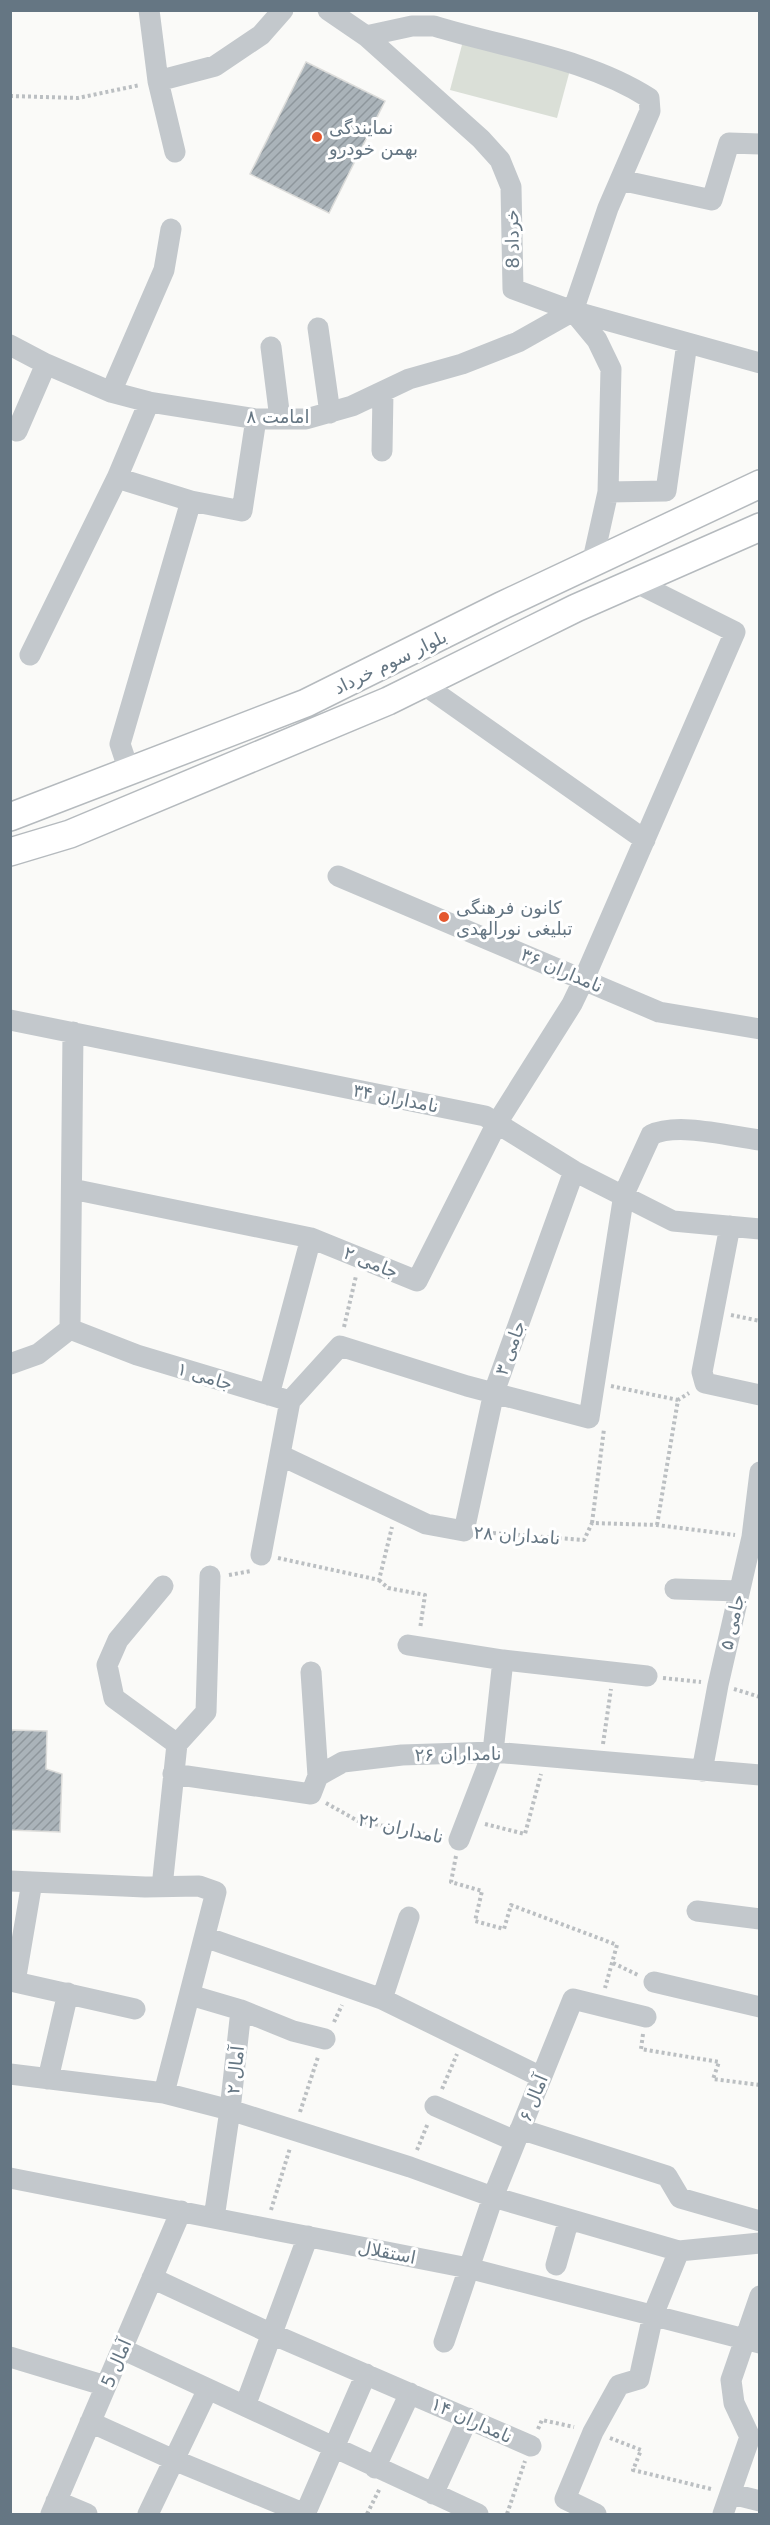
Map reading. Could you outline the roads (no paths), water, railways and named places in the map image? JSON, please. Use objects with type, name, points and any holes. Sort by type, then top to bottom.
[{"type":"main road","name":"بلوار سوم خرداد","points":[[10,817],[306,703],[501,606],[759,484]]},
{"type":"main road","name":"بلوار سوم خرداد","points":[[10,852],[81,830],[388,701],[512,639],[759,527]]},
{"type":"main road","points":[[501,606],[512,639]]},
{"type":"street","points":[[148,10],[158,81],[176,152]]},
{"type":"street","points":[[158,81],[215,66],[261,35],[282,10]]},
{"type":"street","name":"خرداد 8","points":[[328,10],[366,36],[482,139],[500,160],[511,187],[513,289],[573,311]]},
{"type":"street","points":[[366,36],[412,26],[434,26],[586,68],[624,82],[649,98],[650,111],[608,208],[573,311]]},
{"type":"street","points":[[620,180],[712,200],[729,143],[759,144]]},
{"type":"street","points":[[111,392],[164,270],[171,229]]},
{"type":"street","points":[[573,311],[759,363]]},
{"type":"street","points":[[573,311],[597,340],[611,369],[608,492],[592,564]]},
{"type":"street","name":"امامت ۸","points":[[10,345],[46,364],[111,392],[149,402],[256,419],[306,419],[330,413],[409,379],[462,364],[518,342],[573,311]]},
{"type":"street","points":[[318,328],[330,413]]},
{"type":"street","points":[[608,492],[666,491],[687,343]]},
{"type":"street","points":[[271,347],[280,419]]},
{"type":"street","points":[[17,431],[46,364]]},
{"type":"street","points":[[382,392],[382,451]]},
{"type":"street","points":[[30,656],[117,478],[149,402]]},
{"type":"street","points":[[117,478],[191,501],[242,511],[256,419]]},
{"type":"street","points":[[129,771],[120,744],[191,501]]},
{"type":"street","points":[[497,1123],[572,1004],[735,632],[635,582]]},
{"type":"street","points":[[423,684],[645,840]]},
{"type":"street","name":"نامداران ۳۶","points":[[338,876],[659,1012],[759,1029]]},
{"type":"street","name":"نامداران ۳۴","points":[[10,1020],[485,1116],[574,1171],[624,1194],[673,1221],[759,1229]]},
{"type":"street","points":[[10,1364],[38,1354],[70,1329],[74,1032]]},
{"type":"street","name":"جامی ۲","points":[[72,1189],[311,1238],[417,1281],[497,1123]]},
{"type":"street","points":[[261,1555],[290,1401],[340,1346],[589,1418],[624,1194],[651,1135],[662,1130],[759,1140]]},
{"type":"street","name":"جامی ۳","points":[[464,1531],[494,1392],[574,1171]]},
{"type":"street","points":[[730,1226],[702,1372],[705,1383],[759,1395]]},
{"type":"street","points":[[269,1395],[311,1238]]},
{"type":"street","name":"جامی ۱","points":[[70,1329],[137,1355],[290,1401]]},
{"type":"street","name":"نامداران ۲۸","points":[[280,1455],[426,1524],[464,1531]]},
{"type":"street","name":"جامی ۵","points":[[702,1771],[752,1537],[759,1472]]},
{"type":"street","points":[[162,1887],[172,1774],[177,1744],[206,1712],[210,1576]]},
{"type":"street","points":[[163,1586],[118,1640],[107,1665],[114,1698],[177,1744]]},
{"type":"street","points":[[675,1589],[739,1591]]},
{"type":"street","points":[[413,1646],[502,1660],[647,1676]]},
{"type":"street","points":[[459,1840],[494,1752],[502,1660]]},
{"type":"street","points":[[172,1774],[314,1785],[311,1672]]},
{"type":"street","name":"نامداران ۲۶","points":[[314,1785],[343,1762],[402,1755],[494,1752],[759,1775]]},
{"type":"street","points":[[10,1881],[162,1887],[199,1886],[216,1892],[164,2093]]},
{"type":"street","points":[[32,1882],[15,1982],[135,2009]]},
{"type":"street","points":[[697,1911],[759,1919]]},
{"type":"street","points":[[382,1999],[409,1917]]},
{"type":"street","points":[[204,1937],[382,1999],[541,2078]]},
{"type":"street","points":[[654,1982],[759,2007]]},
{"type":"street","points":[[48,2079],[68,1993]]},
{"type":"street","points":[[190,1995],[241,2010],[293,2031],[325,2039]]},
{"type":"street","name":"آمال ۶","points":[[468,2268],[493,2197],[573,1999],[645,2017]]},
{"type":"street","name":"آمال ۲","points":[[214,2218],[230,2110],[241,2010]]},
{"type":"street","points":[[10,2073],[164,2093],[230,2110],[410,2167],[493,2197],[679,2251],[759,2243]]},
{"type":"street","points":[[435,2106],[518,2135],[667,2176],[680,2198],[759,2221]]},
{"type":"street","name":"استقلال","points":[[10,2178],[468,2268],[752,2340]]},
{"type":"street","name":"آمال 5","points":[[53,2508],[181,2211]]},
{"type":"street","points":[[556,2265],[569,2218]]},
{"type":"street","points":[[245,2406],[308,2236]]},
{"type":"street","points":[[596,2514],[563,2506],[593,2432],[619,2385],[639,2379],[653,2315],[679,2251]]},
{"type":"street","points":[[444,2342],[468,2268]]},
{"type":"street","name":"نامداران ۱۴","points":[[152,2278],[272,2334],[531,2446]]},
{"type":"street","points":[[723,2514],[732,2494],[750,2437],[734,2403],[731,2380],[752,2340],[759,2296]]},
{"type":"street","points":[[122,2349],[478,2514]]},
{"type":"street","points":[[10,2357],[106,2386]]},
{"type":"street","points":[[90,2422],[174,2460],[305,2514],[366,2374]]},
{"type":"street","points":[[148,2514],[207,2389]]},
{"type":"street","points":[[381,2470],[410,2393]]},
{"type":"street","points":[[433,2494],[468,2418]]},
{"type":"street","points":[[732,2494],[759,2501]]},
{"type":"street","points":[[53,2508],[87,2514]]},
{"type":"place","name":"نمایندگی بهمن خودرو","points":[[317,137]]},
{"type":"place","name":"کانون فرهنگی تبلیغی نورالهدی","points":[[444,917]]}]
